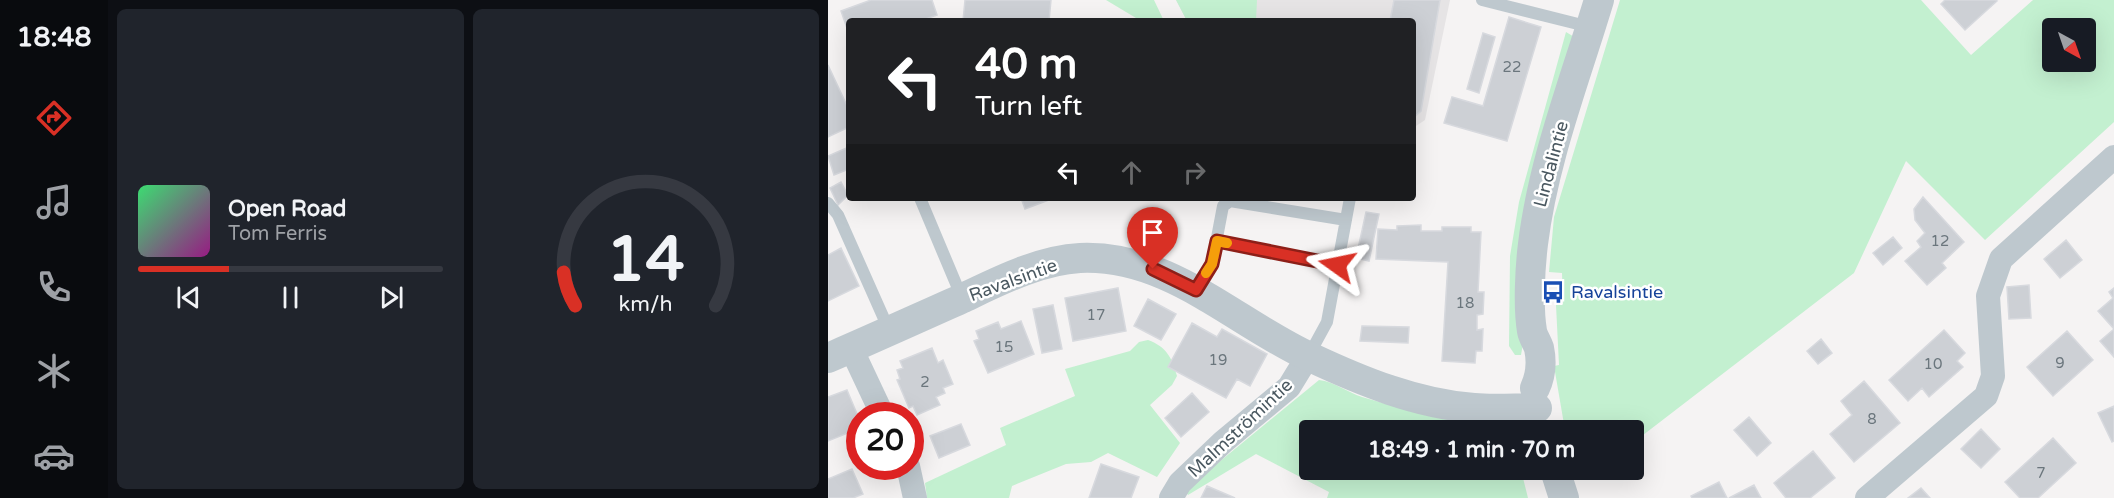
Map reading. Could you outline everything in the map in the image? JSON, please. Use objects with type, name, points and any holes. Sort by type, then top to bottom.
[{"type":"street","name":"Lindalintie","points":[[1539,409],[1526,372],[1526,345],[1532,333],[1532,246],[1540,201],[1595,13]]},
{"type":"street","points":[[1867,498],[1986,396],[1992,376],[1988,296],[2001,259],[2114,157]]},
{"type":"street","name":"Ravalsintie","points":[[839,353],[1020,273],[1079,258],[1112,260],[1153,269],[1196,290],[1308,356],[1373,384],[1434,402],[1474,408],[1539,409]]},
{"type":"street","points":[[839,353],[873,402]]},
{"type":"street","name":"Malmströmintie","points":[[1171,498],[1180,483],[1222,442],[1289,387],[1308,356]]},
{"type":"street","points":[[911,480],[915,498]]},
{"type":"street","points":[[1558,480],[1564,498]]},
{"type":"lane","points":[[1482,0],[1595,13]]},
{"type":"lane","points":[[921,201],[963,298]]},
{"type":"lane","points":[[1196,290],[1212,264],[1223,206],[1230,201],[1346,220]]},
{"type":"lane","points":[[1308,356],[1327,322],[1349,201]]},
{"type":"lane","points":[[828,203],[889,331]]},
{"type":"lane","points":[[1217,241],[1337,265]]},
{"type":"shaded area","points":[[1176,0],[1450,0],[1425,120],[1416,126],[1416,18],[1185,18]]},
{"type":"green space","points":[[1106,0],[1154,0],[1163,18],[1136,18]]},
{"type":"green space","points":[[1176,0],[1257,0],[1256,18],[1185,18]]},
{"type":"green space","points":[[1620,0],[1921,0],[1971,55],[2033,0],[2114,0],[2114,122],[1985,240],[1906,161],[1854,273],[1644,434],[1644,420],[1563,420],[1554,366],[1559,365],[1556,305],[1563,304],[1562,273],[1549,272],[1554,217]]},
{"type":"green space","points":[[1566,32],[1576,38],[1521,355],[1515,355],[1509,346],[1510,256],[1519,202]]},
{"type":"green space","points":[[1148,340],[1160,346],[1168,354],[1177,376],[1172,385],[1150,405],[1180,443],[1157,477],[1108,453],[1091,462],[1066,464],[1012,486],[1009,498],[927,498],[925,483],[1006,445],[1000,428],[1075,396],[1065,369],[1130,351],[1139,342]]},
{"type":"green space","points":[[1319,380],[1362,397],[1397,407],[1463,420],[1299,420],[1299,476],[1256,454],[1188,495],[1185,490]]},
{"type":"green space","points":[[1306,480],[1524,480],[1528,498],[1327,498],[1329,492]]},
{"type":"building","points":[[871,0],[932,0],[937,15],[928,18],[846,18],[846,25],[841,11]]},
{"type":"building","points":[[965,0],[1051,0],[1049,18],[963,18]]},
{"type":"building","points":[[1394,0],[1440,0],[1421,111],[1416,115],[1416,18],[1391,18]]},
{"type":"building","points":[[1945,0],[1997,1],[1965,30],[1941,4]]},
{"type":"building","points":[[1509,17],[1541,27],[1507,141],[1444,123],[1452,97],[1483,106]]},
{"type":"building","points":[[1483,33],[1495,37],[1479,93],[1467,89]]},
{"type":"building","points":[[828,65],[846,104],[846,128],[828,137]]},
{"type":"building","points":[[846,148],[846,170],[834,175],[828,156]]},
{"type":"building","points":[[841,182],[846,191],[846,197],[838,205],[830,188]]},
{"type":"building","points":[[1923,197],[1964,242],[1942,263],[1946,268],[1927,285],[1905,261],[1921,247],[1917,241],[1925,233],[1915,220],[1914,209]]},
{"type":"building","points":[[1022,201],[1046,201],[1025,209]]},
{"type":"building","points":[[1366,212],[1379,214],[1369,261],[1356,258]]},
{"type":"building","points":[[1421,225],[1421,231],[1442,231],[1442,227],[1471,227],[1471,232],[1481,232],[1478,292],[1484,292],[1483,314],[1477,315],[1477,330],[1483,329],[1482,351],[1476,351],[1475,363],[1442,361],[1448,262],[1376,259],[1378,229],[1397,230],[1397,226]]},
{"type":"building","points":[[1893,237],[1902,248],[1883,265],[1873,253]]},
{"type":"building","points":[[2066,240],[2082,260],[2060,278],[2044,259]]},
{"type":"building","points":[[841,248],[859,286],[828,301],[828,255]]},
{"type":"building","points":[[2029,285],[2031,318],[2009,319],[2007,287]]},
{"type":"building","points":[[1118,288],[1126,331],[1073,341],[1065,298]]},
{"type":"building","points":[[2114,288],[2114,329],[2098,311],[2113,298],[2109,292]]},
{"type":"building","points":[[1148,299],[1176,314],[1161,340],[1134,326]]},
{"type":"building","points":[[1053,305],[1062,349],[1042,353],[1033,309]]},
{"type":"building","points":[[1021,321],[1034,354],[988,373],[974,341],[979,339],[976,331],[998,322],[1001,329]]},
{"type":"building","points":[[1192,323],[1217,337],[1222,329],[1267,354],[1250,386],[1237,379],[1226,398],[1168,367]]},
{"type":"building","points":[[1362,326],[1409,327],[1408,343],[1360,341]]},
{"type":"building","points":[[2114,329],[2114,357],[2100,341]]},
{"type":"building","points":[[1944,330],[1965,353],[1957,361],[1963,367],[1929,397],[1922,388],[1908,401],[1889,380]]},
{"type":"building","points":[[2067,331],[2093,360],[2053,396],[2027,367]]},
{"type":"building","points":[[1821,339],[1832,353],[1818,364],[1807,351]]},
{"type":"building","points":[[932,348],[938,363],[943,360],[953,384],[943,388],[945,393],[936,397],[940,405],[924,412],[924,402],[906,402],[897,380],[900,379],[897,370],[903,368],[900,361]]},
{"type":"building","points":[[1864,381],[1900,423],[1854,462],[1830,434],[1852,415],[1841,401]]},
{"type":"building","points":[[847,390],[852,402],[846,402],[846,434],[828,441],[828,397]]},
{"type":"building","points":[[1192,393],[1209,412],[1181,437],[1165,418]]},
{"type":"building","points":[[2114,406],[2114,441],[2112,442],[2098,413]]},
{"type":"building","points":[[1749,417],[1771,443],[1757,456],[1734,430]]},
{"type":"building","points":[[961,424],[970,445],[939,458],[930,436]]},
{"type":"building","points":[[1981,429],[2000,449],[1981,468],[1961,449]]},
{"type":"building","points":[[2053,438],[2076,463],[2038,498],[2020,498],[2005,482]]},
{"type":"building","points":[[1813,451],[1835,478],[1810,498],[1786,498],[1774,483]]},
{"type":"building","points":[[1101,464],[1139,477],[1131,498],[1089,498]]},
{"type":"building","points":[[846,472],[846,480],[857,480],[863,494],[853,498],[828,498],[828,479]]},
{"type":"building","points":[[1719,482],[1727,498],[1692,498],[1691,496]]},
{"type":"building","points":[[1754,485],[1761,498],[1729,498]]},
{"type":"building","points":[[1207,486],[1235,498],[1201,498]]},
{"type":"building","points":[[1921,488],[1930,498],[1908,498]]},
{"type":"slow traffic","points":[[1206,273],[1212,264],[1217,241],[1227,243]]},
{"type":"place","name":"Ravalsintie","points":[[1553,292]]},
{"type":"route","points":[[1153,269],[1196,290],[1212,264],[1217,241],[1337,265]]}]
